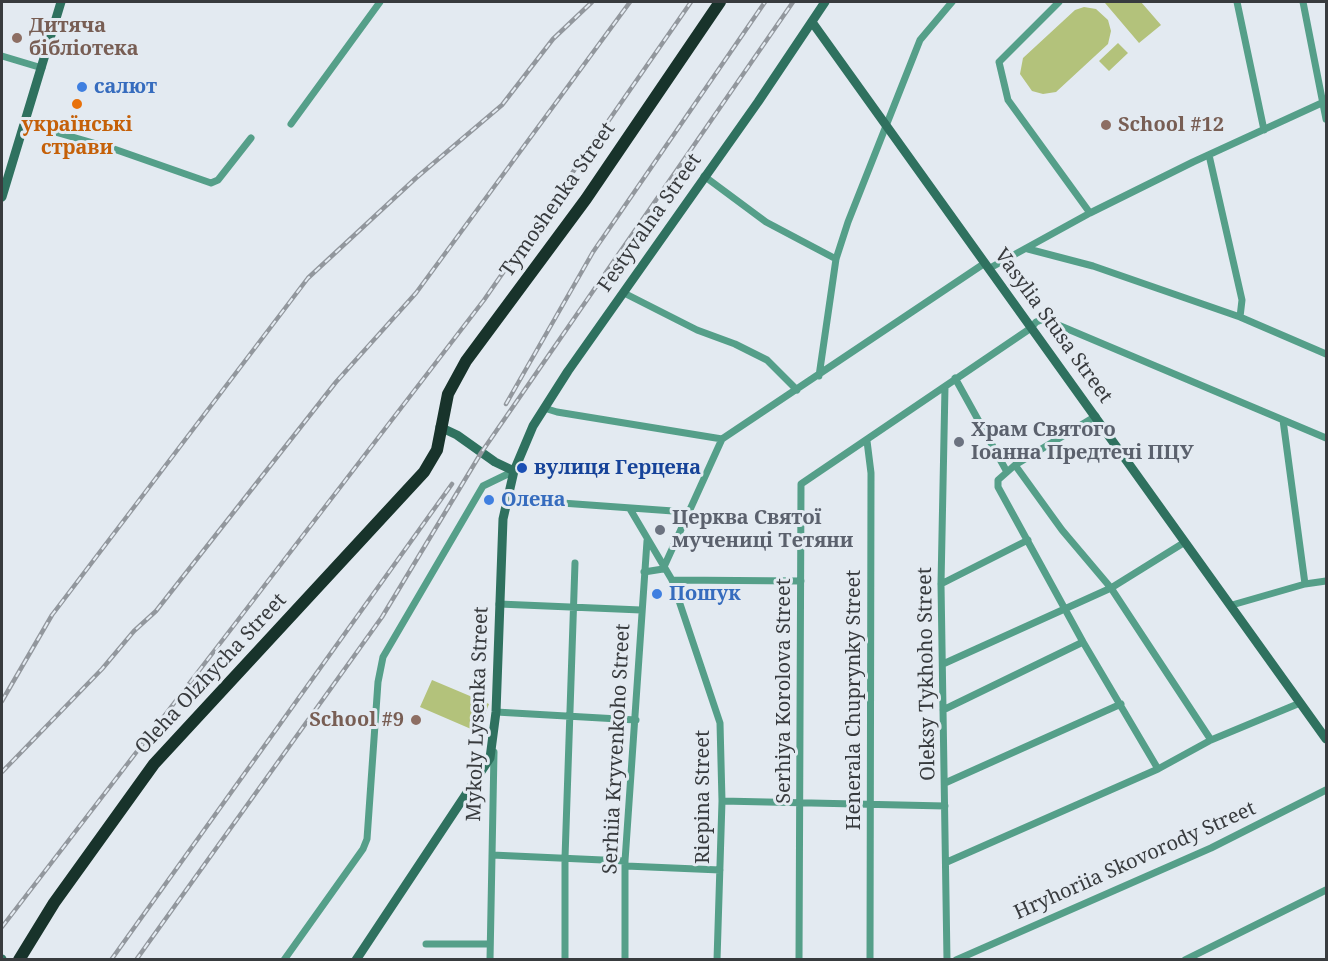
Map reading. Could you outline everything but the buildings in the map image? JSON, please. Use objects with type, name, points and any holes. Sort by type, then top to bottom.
[{"type":"highway","name":"Tymoshenka Street","points":[[440,427],[448,394],[466,362],[586,199],[720,2]]},
{"type":"highway","name":"Oleha Olzhycha Street","points":[[19,960],[54,903],[154,764],[424,472],[437,450],[440,427]]},
{"type":"street","points":[[2,197],[61,2]]},
{"type":"street","points":[[291,124],[380,2]]},
{"type":"street","name":"Festyvalna Street","points":[[514,471],[544,408],[825,2]]},
{"type":"street","points":[[819,376],[836,259],[848,222],[920,40],[952,2]]},
{"type":"street","points":[[1059,2],[999,62],[1008,100],[1090,213]]},
{"type":"street","points":[[1237,2],[1264,130]]},
{"type":"street","points":[[1303,2],[1325,102],[1326,119]]},
{"type":"street","name":"Vasylia Stusa Street","points":[[812,22],[1326,739]]},
{"type":"street","points":[[2,57],[42,68]]},
{"type":"street","points":[[644,572],[663,569],[722,439],[987,266],[1028,249],[1090,213],[1209,154],[1325,102]]},
{"type":"street","points":[[24,123],[114,149],[211,183],[218,180],[251,138]]},
{"type":"street","points":[[1209,154],[1242,300],[1240,317]]},
{"type":"street","points":[[704,176],[766,222],[836,259]]},
{"type":"street","points":[[1028,249],[1093,266],[1240,317],[1326,354]]},
{"type":"street","points":[[624,292],[697,330],[735,344],[767,360],[797,390]]},
{"type":"street","points":[[1031,328],[1036,322],[1044,320],[1326,438]]},
{"type":"street","name":"Serhiya Korolova Street","points":[[799,960],[801,484],[1031,328]]},
{"type":"street","points":[[956,378],[1007,472]]},
{"type":"street","name":"Oleksy Tykhoho Street","points":[[945,387],[941,584],[947,960]]},
{"type":"street","points":[[544,408],[722,439]]},
{"type":"street","points":[[1096,416],[1015,465],[998,480],[998,487],[1083,642],[1158,769]]},
{"type":"street","points":[[1283,420],[1305,584]]},
{"type":"street","points":[[440,427],[458,435],[495,462],[514,471]]},
{"type":"street","name":"Henerala Chuprynky Street","points":[[867,441],[871,473],[870,960]]},
{"type":"street","points":[[1015,465],[1062,530],[1111,588],[1211,740]]},
{"type":"street","points":[[284,960],[363,849],[366,839],[378,682],[383,657],[483,486],[514,471]]},
{"type":"street","name":"Mykoly Lysenka Street","points":[[490,960],[499,604],[506,499],[514,471]]},
{"type":"street","points":[[506,499],[687,512]]},
{"type":"street","name":"Riepina Street","points":[[630,508],[663,569],[672,580],[720,723],[722,801],[717,960]]},
{"type":"street","points":[[941,584],[1028,540]]},
{"type":"street","name":"Serhiia Kryvenkoho Street","points":[[625,960],[626,863],[647,541]]},
{"type":"street","points":[[943,664],[1111,588],[1185,542]]},
{"type":"street","points":[[565,960],[565,858],[575,563]]},
{"type":"street","points":[[672,580],[801,581]]},
{"type":"street","points":[[1232,605],[1305,584],[1326,581]]},
{"type":"street","points":[[499,604],[641,610]]},
{"type":"street","points":[[943,710],[1083,642]]},
{"type":"street","points":[[947,862],[1158,769],[1211,740],[1300,703]]},
{"type":"street","points":[[945,783],[1120,704]]},
{"type":"street","points":[[496,712],[569,714],[636,720]]},
{"type":"street","points":[[356,960],[487,766],[495,740]]},
{"type":"street","name":"Hryhoriia Skovorody Street","points":[[956,960],[1211,848],[1326,790]]},
{"type":"street","points":[[722,801],[945,806]]},
{"type":"street","points":[[492,855],[720,870]]},
{"type":"street","points":[[1185,960],[1326,890]]},
{"type":"street","points":[[426,944],[489,944]]},
{"type":"green space","points":[[1141,2],[1161,25],[1139,43],[1105,3]]},
{"type":"green space","points":[[1084,7],[1096,9],[1108,20],[1111,31],[1108,44],[1056,92],[1043,94],[1032,91],[1020,74],[1023,58],[1075,10]]},
{"type":"green space","points":[[1118,43],[1128,53],[1109,71],[1099,61]]},
{"type":"green space","points":[[432,680],[489,704],[478,732],[420,707]]},
{"type":"railway","points":[[2,701],[52,615],[308,278],[416,178],[502,105],[553,39],[592,2]]},
{"type":"railway","points":[[2,772],[102,669],[134,631],[156,611],[336,382],[416,293],[630,2]]},
{"type":"railway","points":[[2,927],[484,300],[691,2]]},
{"type":"railway","points":[[506,404],[593,252],[765,2]]},
{"type":"railway","points":[[136,960],[382,617],[481,453],[793,2]]},
{"type":"railway","points":[[111,960],[452,484]]},
{"type":"place","name":"Дитяча бібліотека","points":[[17,38]]},
{"type":"place","name":"салют","points":[[82,87]]},
{"type":"place","name":"українські страви","points":[[77,104]]},
{"type":"place","name":"School #12","points":[[1106,125]]},
{"type":"place","name":"Храм Святого Іоанна Предтечі ПЦУ","points":[[959,442]]},
{"type":"place","name":"вулиця Герцена","points":[[522,468]]},
{"type":"place","name":"Олена","points":[[489,500]]},
{"type":"place","name":"Церква Святої мучениці Тетяни","points":[[660,530]]},
{"type":"place","name":"Пошук","points":[[657,594]]},
{"type":"place","name":"School #9","points":[[416,720]]}]
